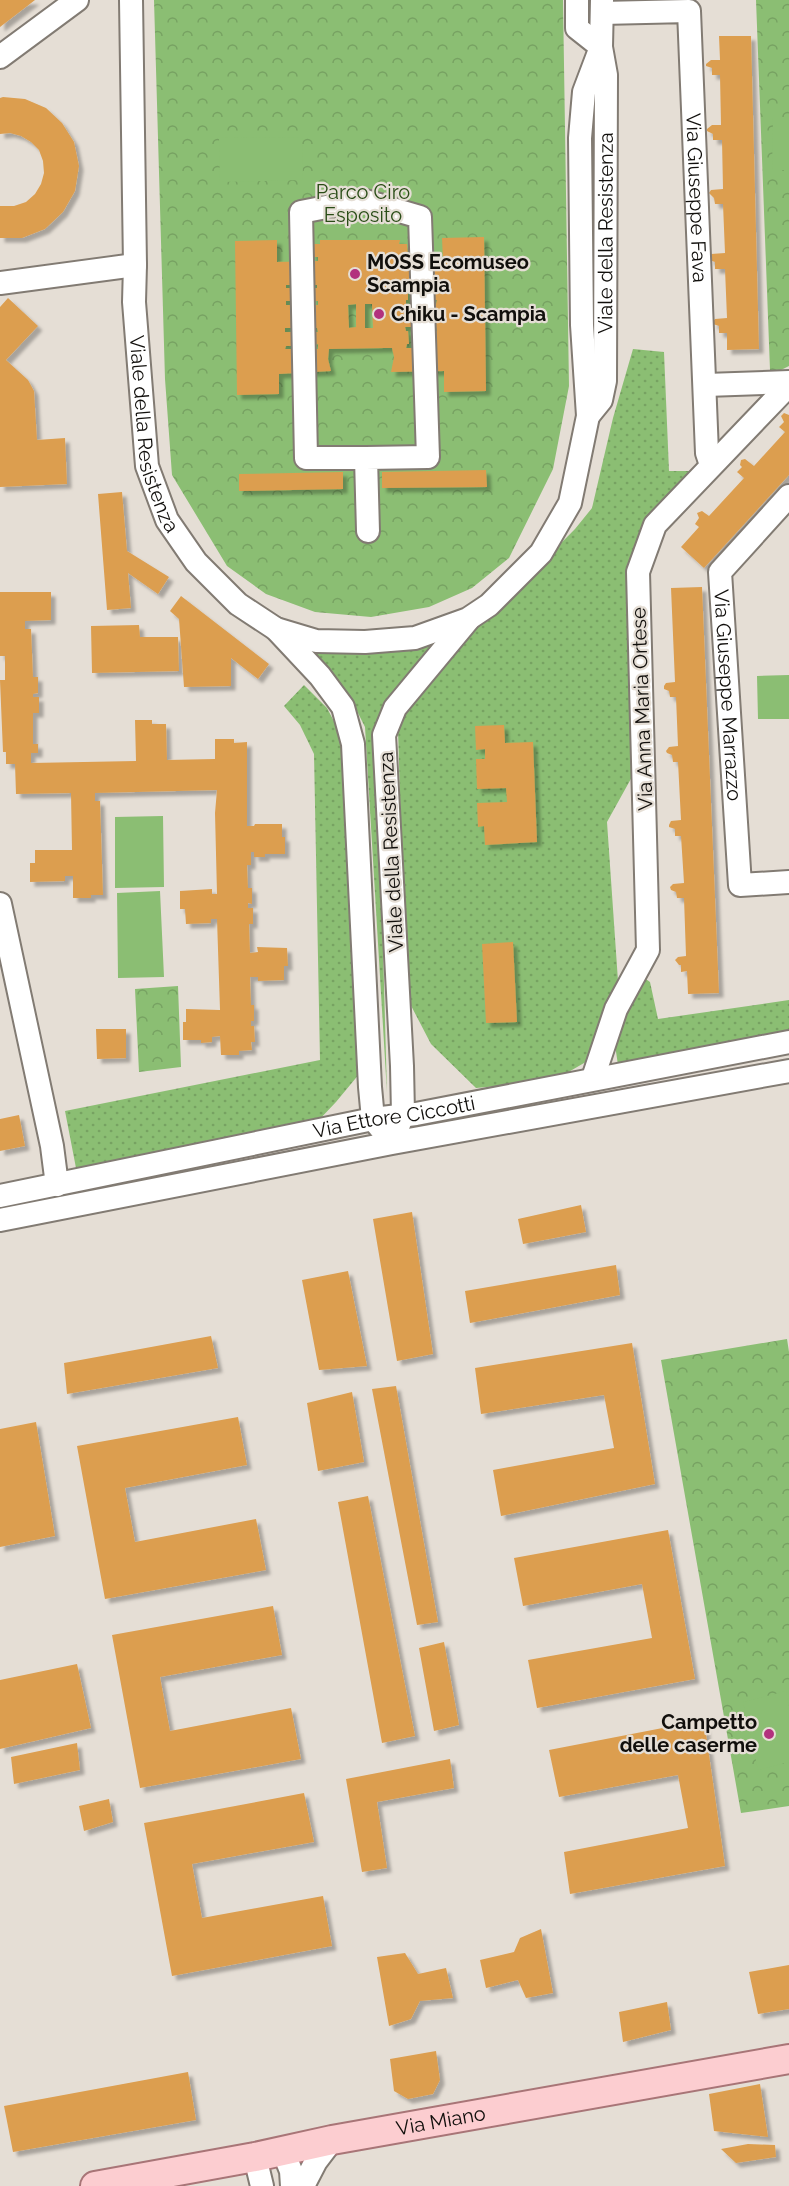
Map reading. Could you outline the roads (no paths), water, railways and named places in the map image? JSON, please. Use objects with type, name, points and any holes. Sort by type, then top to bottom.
[{"type":"main road","name":"Via Miano","points":[[95,2186],[255,2157],[332,2140],[789,2059]]},
{"type":"street","points":[[0,57],[77,0]]},
{"type":"street","name":"Viale della Resistenza","points":[[131,0],[134,302],[147,466],[167,520],[196,562],[238,604],[276,629],[320,676],[343,707],[353,744],[373,1119]]},
{"type":"street","points":[[577,0],[577,28],[601,47]]},
{"type":"street","name":"Via Giuseppe Fava","points":[[602,7],[693,5],[707,453],[711,465]]},
{"type":"street","name":"Viale della Resistenza","points":[[276,629],[316,641],[365,642],[415,638],[468,619],[489,605],[541,553],[570,503],[588,416],[582,325],[580,138],[584,92],[601,47],[602,7]]},
{"type":"street","points":[[362,200],[420,217],[428,457],[366,458],[306,458],[301,224],[301,212],[362,200]]},
{"type":"street","points":[[0,283],[135,265]]},
{"type":"street","points":[[706,386],[789,383]]},
{"type":"street","name":"Via Anna Maria Ortese","points":[[593,1078],[616,1009],[648,950],[638,572],[655,525],[789,383]]},
{"type":"street","points":[[366,458],[368,531]]},
{"type":"street","name":"Via Giuseppe Marrazzo","points":[[789,496],[720,572],[740,885],[789,882]]},
{"type":"street","name":"Viale della Resistenza","points":[[403,1114],[384,735],[394,708],[468,619]]},
{"type":"street","points":[[0,904],[52,1146],[57,1185]]},
{"type":"street","name":"Via Ettore Ciccotti","points":[[0,1196],[373,1119],[443,1109],[593,1078],[789,1042]]},
{"type":"street","name":"Via Ettore Ciccotti","points":[[0,1220],[392,1143],[789,1071]]},
{"type":"street","points":[[392,1143],[403,1114]]},
{"type":"street","points":[[373,1119],[392,1143]]},
{"type":"street","points":[[303,2186],[316,2161],[332,2140]]},
{"type":"street","points":[[283,2151],[291,2171],[292,2186]]},
{"type":"street","points":[[255,2157],[262,2186]]},
{"type":"place","name":"MOSS Ecomuseo Scampia","points":[[355,274]]},
{"type":"place","name":"Chiku - Scampia","points":[[379,314]]},
{"type":"place","name":"Campetto delle caserme","points":[[769,1734]]},
{"type":"park label","name":"Parco Ciro Esposito","points":[[363,204]]}]
